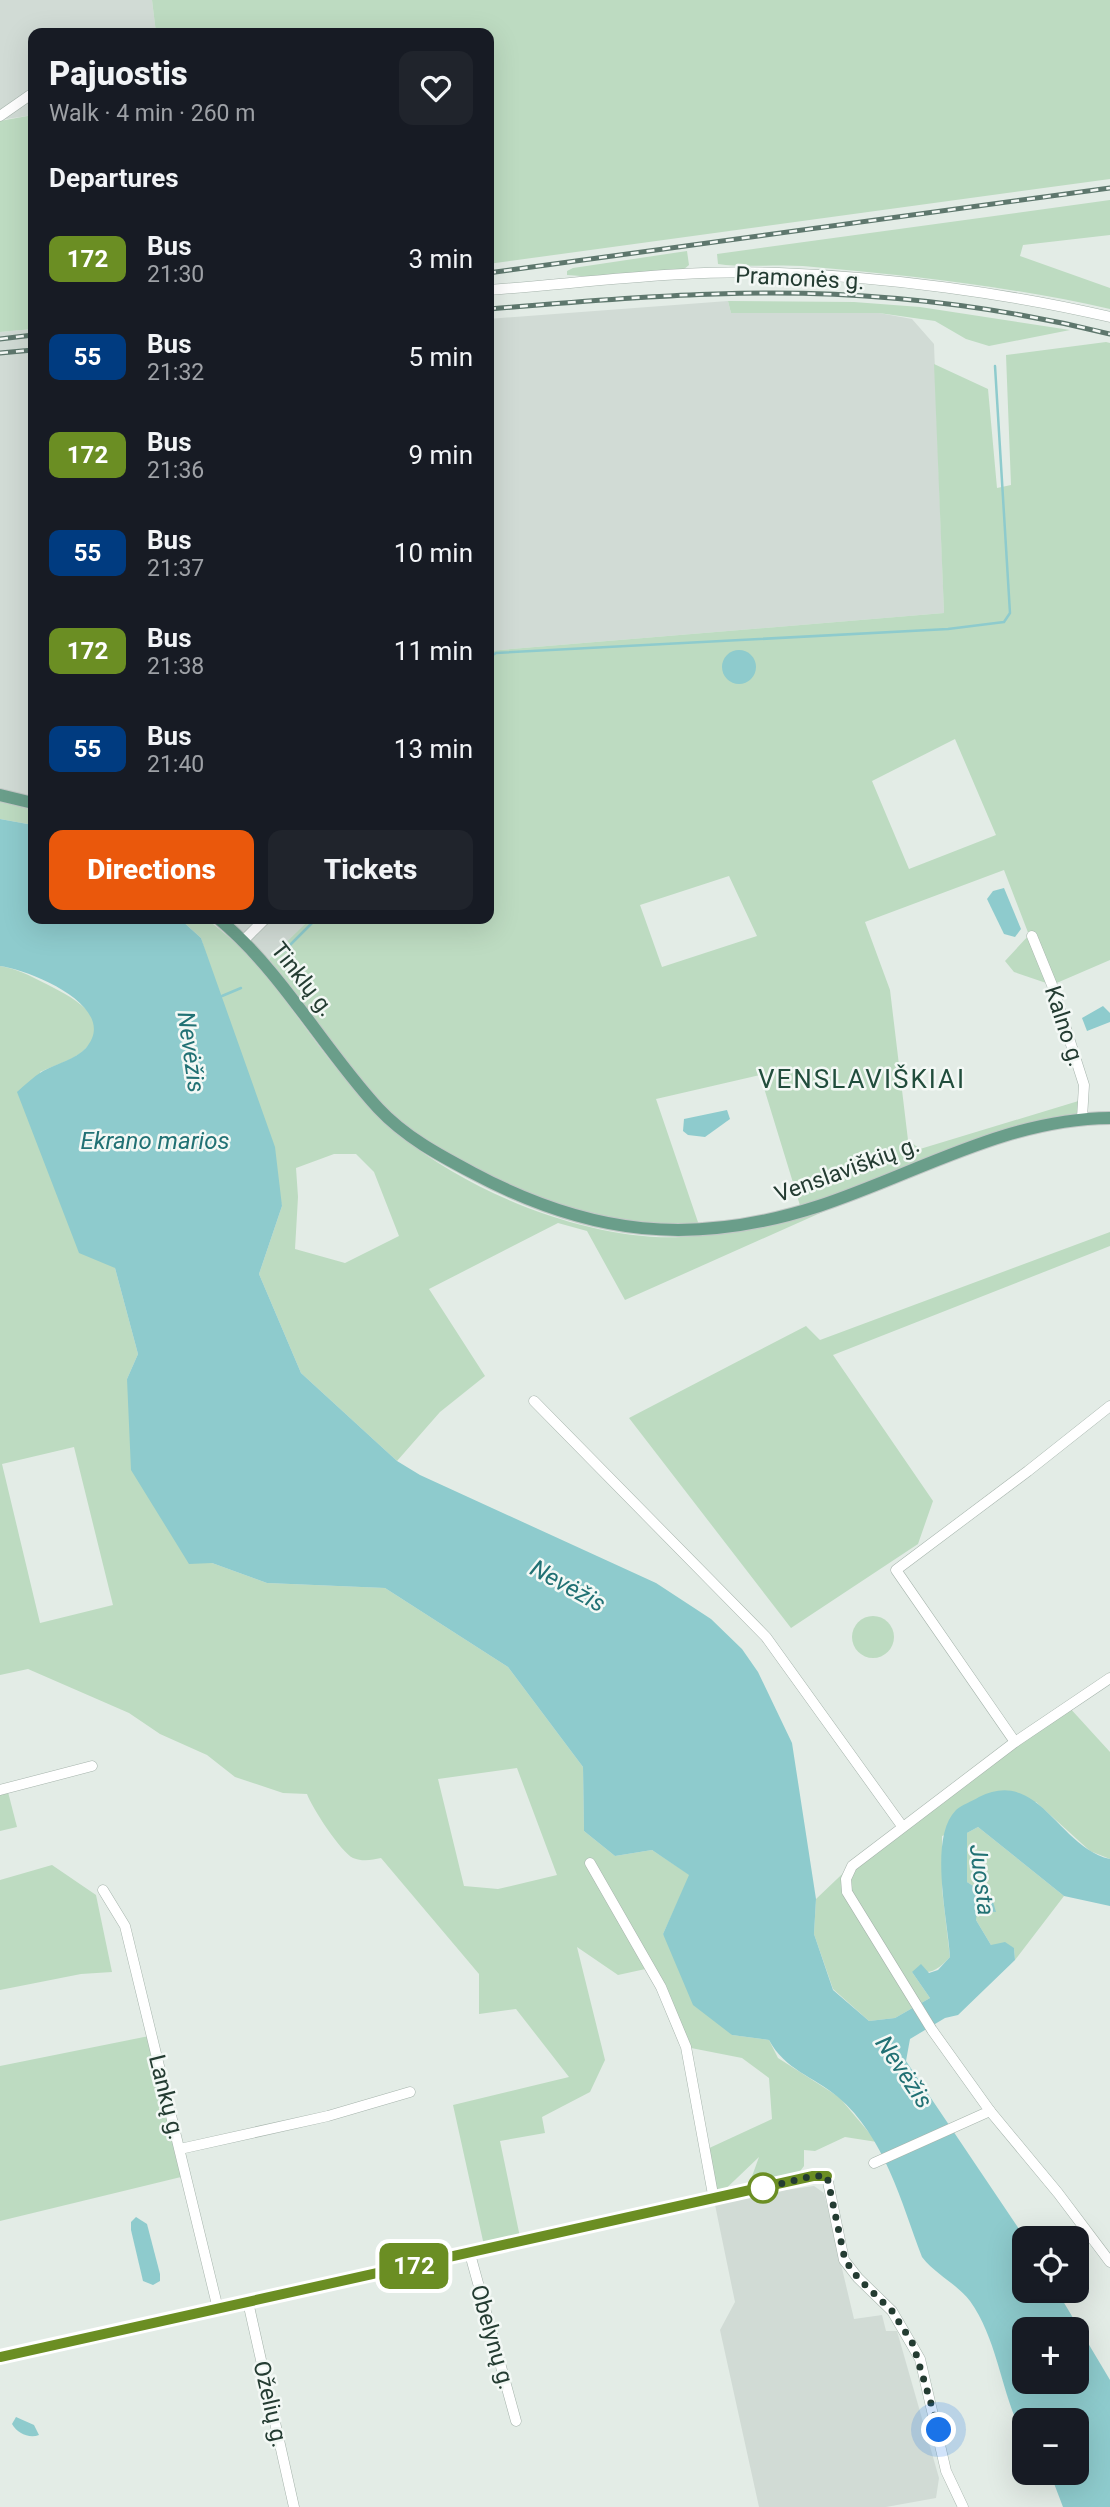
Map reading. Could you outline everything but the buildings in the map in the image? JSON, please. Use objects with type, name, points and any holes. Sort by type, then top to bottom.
[{"type":"main road","points":[[0,795],[28,802]]},
{"type":"main road","name":"Tinklų g.","points":[[225,924],[244,940],[348,1071]]},
{"type":"main road","name":"Venslaviškių g.","points":[[348,1071],[379,1108],[429,1150],[533,1202],[582,1219],[652,1232],[719,1229],[783,1217],[843,1198],[934,1159],[999,1137],[1082,1118],[1110,1118]]},
{"type":"main road","points":[[0,2357],[813,2176],[827,2176]]},
{"type":"street","points":[[0,116],[28,96]]},
{"type":"street","name":"Pramonės g.","points":[[494,290],[712,274],[779,273],[1040,302],[1110,317]]},
{"type":"street","points":[[244,940],[260,924]]},
{"type":"street","name":"Kalno g.","points":[[1032,936],[1052,985],[1084,1085],[1082,1118]]},
{"type":"street","points":[[534,1401],[766,1637],[902,1826]]},
{"type":"street","points":[[1015,1742],[932,1627],[896,1570],[1110,1406]]},
{"type":"street","points":[[1110,1678],[1015,1742],[858,1859],[846,1879],[848,1892],[932,2030],[990,2111],[1110,2262]]},
{"type":"street","points":[[0,1790],[92,1766]]},
{"type":"street","points":[[590,1863],[661,1987],[686,2047],[714,2200]]},
{"type":"street","name":"Lankų g.","points":[[103,1890],[125,1926],[218,2309]]},
{"type":"street","points":[[180,2149],[328,2116],[410,2092]]},
{"type":"street","points":[[874,2163],[972,2122],[990,2111]]},
{"type":"street","points":[[827,2176],[845,2260],[858,2278],[892,2311],[920,2359],[939,2430],[946,2471],[963,2507]]},
{"type":"street","name":"Obelynų g.","points":[[470,2254],[516,2421]]},
{"type":"street","name":"Oželių g.","points":[[248,2302],[294,2507]]},
{"type":"shaded area","points":[[0,0],[152,0],[155,28],[28,28],[28,116],[0,120]]},
{"type":"shaded area","points":[[728,301],[731,313],[879,313],[912,319],[934,344],[944,613],[494,650],[494,319]]},
{"type":"shaded area","points":[[28,329],[28,796],[0,791],[0,332]]},
{"type":"shaded area","points":[[232,924],[305,924],[269,959]]},
{"type":"shaded area","points":[[814,2186],[824,2193],[854,2319],[882,2315],[886,2331],[897,2331],[939,2478],[936,2498],[886,2507],[759,2507],[720,2330],[735,2302],[714,2200]]},
{"type":"green space","points":[[152,0],[1110,0],[1110,179],[494,263],[494,28],[155,28]]},
{"type":"green space","points":[[28,116],[28,329],[0,332],[0,121]]},
{"type":"green space","points":[[1110,200],[1110,235],[1023,245],[1020,256],[1110,288],[1110,309],[1034,294],[919,277],[803,266],[718,264],[717,254]]},
{"type":"green space","points":[[687,251],[689,265],[683,270],[595,277],[567,275],[567,271],[573,268]]},
{"type":"green space","points":[[728,301],[854,302],[920,307],[1070,330],[989,346],[966,339],[935,321],[879,313],[731,313]]},
{"type":"green space","points":[[1110,343],[1110,960],[1052,985],[1014,972],[1005,961],[1029,935],[1004,870],[865,922],[890,990],[908,1140],[920,1149],[1085,1099],[1082,1118],[1037,1126],[802,1212],[760,1075],[656,1099],[701,1231],[581,1219],[429,1150],[348,1071],[269,959],[305,924],[494,924],[494,650],[944,613],[934,364],[988,389],[997,488],[1011,485],[1006,355]],"holes":[[[955,739],[996,835],[909,869],[872,781]],[[729,876],[757,936],[662,967],[640,905]]]},
{"type":"green space","points":[[0,801],[28,809],[28,824],[0,819]]},
{"type":"green space","points":[[186,924],[213,924],[230,938],[269,980],[317,1044],[370,1107],[429,1157],[496,1195],[571,1222],[646,1236],[681,1237],[737,1231],[827,1210],[625,1300],[587,1231],[558,1223],[429,1289],[485,1376],[440,1412],[397,1461],[301,1373],[259,1274],[282,1206],[201,938]],"holes":[[[334,1154],[356,1154],[374,1172],[399,1236],[345,1263],[295,1249],[298,1197],[296,1168]]]},
{"type":"green space","points":[[0,966],[21,972],[63,993],[90,1013],[94,1021],[96,1031],[83,1051],[40,1072],[115,1268],[138,1354],[127,1379],[212,1563],[267,1583],[385,1588],[508,1667],[583,1767],[584,1831],[615,1856],[652,1850],[690,1875],[663,1934],[732,2035],[769,2040],[778,2058],[839,2097],[877,2142],[845,2137],[815,2151],[804,2150],[804,2166],[795,2178],[757,2186],[751,2179],[759,2157],[714,2200],[705,2150],[772,2119],[769,2078],[742,2058],[686,2047],[650,1968],[618,1975],[577,1947],[605,2060],[590,2092],[542,2117],[545,2133],[500,2141],[521,2242],[485,2250],[453,2105],[569,2077],[516,2009],[479,2014],[479,1974],[381,1858],[360,1860],[353,1858],[341,1847],[307,1794],[283,1793],[235,1777],[207,1755],[160,1734],[129,1713],[28,1669],[0,1675]],"holes":[[[74,1447],[113,1605],[40,1623],[2,1464]],[[517,1768],[557,1875],[498,1889],[464,1886],[438,1779]]]},
{"type":"green space","points":[[1110,1232],[1110,1246],[833,1355],[933,1501],[918,1544],[791,1628],[629,1418],[806,1326],[820,1340]]},
{"type":"green space","points":[[873,1616],[888,1622],[894,1637],[888,1652],[873,1658],[858,1652],[852,1637],[858,1622]]},
{"type":"green space","points":[[1068,1706],[1110,1752],[1110,1859],[1090,1851],[1036,1802],[942,1836],[942,1889],[950,1957],[933,1970],[912,1972],[930,1998],[895,2018],[869,2021],[833,1989],[814,1934],[816,1899],[858,1859]]},
{"type":"green space","points":[[8,1792],[17,1827],[0,1831],[0,1794]]},
{"type":"green space","points":[[978,1827],[1064,1896],[1015,1960],[1014,1948],[991,1945],[976,1920],[976,1910],[995,1912],[992,1898],[967,1882],[967,1833]]},
{"type":"green space","points":[[52,1865],[96,1895],[112,1972],[81,1974],[0,1990],[0,1880]]},
{"type":"green space","points":[[154,2035],[181,2177],[0,2221],[0,2066]]},
{"type":"water","points":[[739,650],[751,655],[756,667],[751,679],[739,684],[727,679],[722,667],[727,655]]},
{"type":"water","name":"Ekrano marios","points":[[0,819],[28,824],[28,924],[186,924],[201,938],[275,1147],[282,1206],[259,1274],[301,1373],[397,1461],[420,1475],[656,1583],[711,1619],[742,1649],[758,1672],[792,1743],[816,1899],[814,1934],[833,1990],[869,2021],[895,2018],[930,1998],[912,1972],[921,1964],[929,1973],[938,1970],[950,1957],[941,1859],[948,1823],[958,1808],[1000,1790],[1021,1793],[1043,1808],[1088,1850],[1110,1859],[1110,1906],[1064,1896],[978,1827],[967,1833],[967,1882],[992,1898],[996,1912],[977,1911],[976,1920],[991,1945],[1005,1942],[1014,1948],[1015,1960],[958,2015],[945,2018],[910,2039],[906,2061],[1017,2226],[1012,2226],[1012,2303],[1064,2303],[1072,2317],[1012,2317],[1012,2394],[1089,2394],[1089,2345],[1110,2380],[1110,2507],[1063,2507],[1055,2485],[1089,2485],[1089,2408],[1012,2410],[994,2351],[980,2317],[959,2289],[922,2257],[890,2171],[868,2131],[854,2113],[829,2090],[791,2066],[769,2040],[732,2035],[693,2005],[663,1934],[689,1875],[652,1850],[615,1856],[584,1831],[583,1767],[508,1667],[385,1588],[267,1583],[212,1563],[189,1564],[131,1470],[127,1379],[138,1354],[115,1268],[79,1253],[17,1092],[43,1071],[82,1052],[94,1033],[92,1018],[82,1005],[67,993],[31,975],[0,966]]},
{"type":"water","points":[[1004,888],[1021,929],[1015,937],[1004,934],[987,899],[993,891]]},
{"type":"water","points":[[1103,1006],[1110,1013],[1110,1022],[1087,1031],[1082,1018]]},
{"type":"water","points":[[727,1110],[730,1119],[705,1137],[688,1135],[683,1131],[684,1119]]},
{"type":"water","points":[[136,2217],[147,2224],[160,2274],[160,2281],[153,2285],[143,2281],[131,2230],[131,2222]]},
{"type":"water","points":[[16,2417],[34,2425],[39,2435],[27,2436],[17,2430],[12,2424]]},
{"type":"waterway","points":[[494,654],[948,629],[1004,622],[1010,613],[995,366]]},
{"type":"waterway","points":[[284,951],[311,924]]},
{"type":"waterway","points":[[222,996],[241,988]]},
{"type":"railway","points":[[494,272],[1110,188]]},
{"type":"railway","points":[[494,309],[688,295],[766,293],[865,296],[963,306],[1110,334]]},
{"type":"railway","points":[[0,339],[28,336]]},
{"type":"railway","points":[[0,353],[28,350]]},
{"type":"bus line","name":"172","points":[[0,2357],[813,2176],[827,2176]]},
{"type":"district","name":"VENSLAVIŠKIAI","points":[[862,1079]]},
{"type":"route","points":[[763,2188],[754,2190],[813,2176],[827,2176],[845,2260],[858,2278],[881,2298],[902,2324],[920,2359],[939,2430]]},
{"type":"water label","name":"Nevėžis","points":[[191,1052]]},
{"type":"water label","name":"Nevėžis","points":[[568,1586]]},
{"type":"water label","name":"Juosta","points":[[982,1880]]},
{"type":"water label","name":"Nevėžis","points":[[904,2072]]}]
